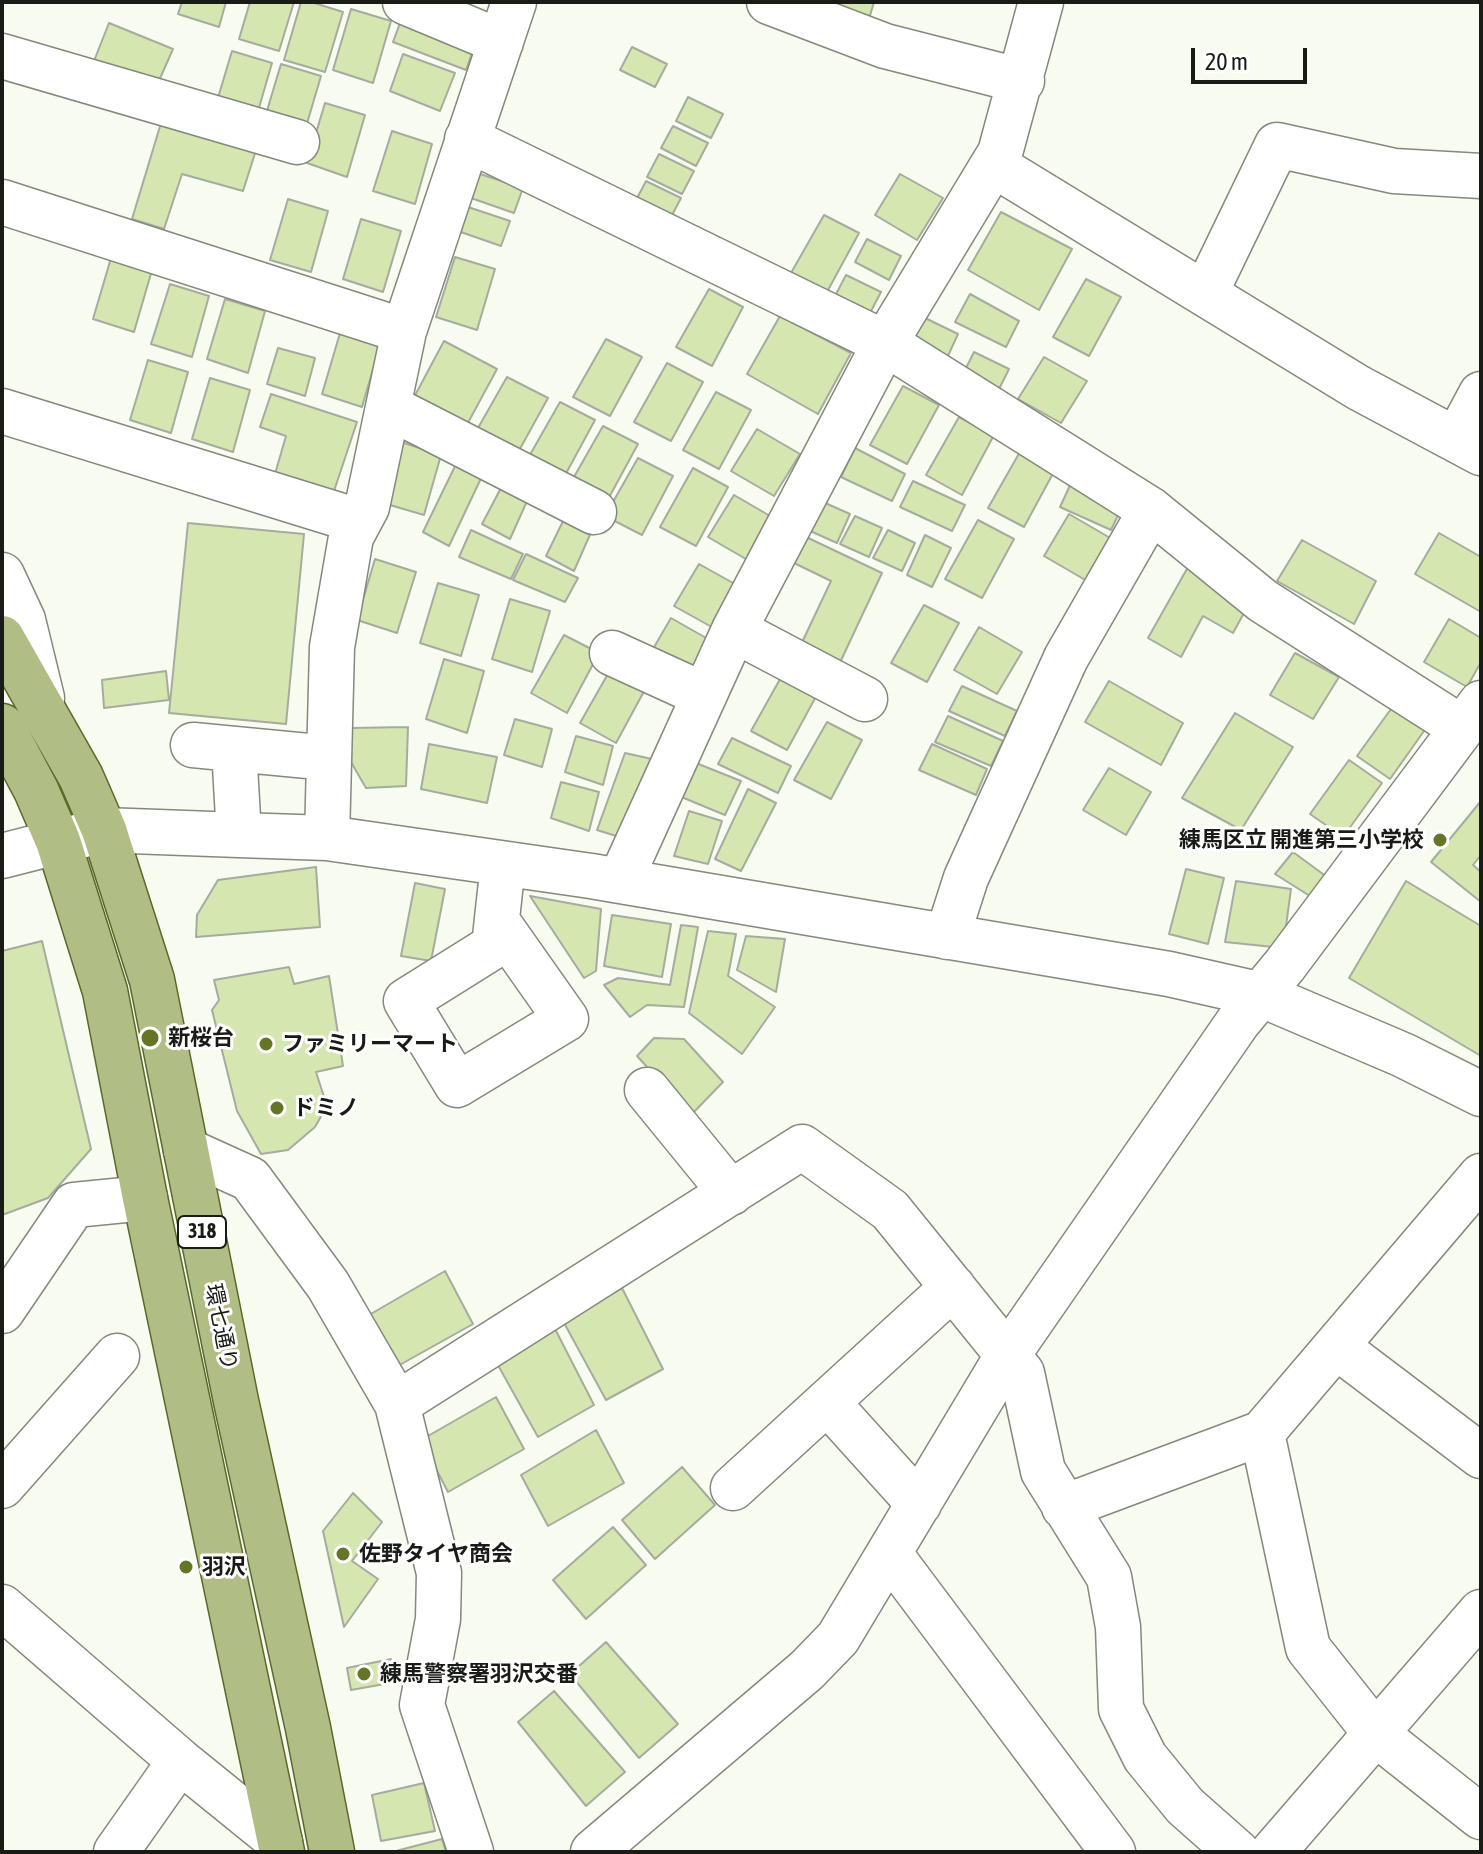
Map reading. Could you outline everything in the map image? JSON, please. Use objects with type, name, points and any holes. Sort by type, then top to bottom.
[{"type":"main road","name":"環七通り","points":[[2,638],[81,777],[104,830],[152,980],[236,1401],[332,1852]]},
{"type":"main road","name":"環七通り","points":[[4,732],[36,790],[58,841],[105,991],[145,1198],[281,1847]]},
{"type":"street","points":[[327,838],[332,647],[351,537],[367,507],[404,331],[508,22],[405,2]]},
{"type":"street","points":[[769,2],[885,46],[1022,81]]},
{"type":"street","points":[[620,881],[734,630],[885,343],[1000,153],[1041,2]]},
{"type":"street","points":[[2,56],[297,142]]},
{"type":"street","points":[[467,139],[885,343],[1151,510],[1263,601],[1472,715],[1262,995],[1238,1022],[1007,1356],[838,1638],[807,1670],[593,1852]]},
{"type":"street","points":[[1206,292],[1277,145],[1394,171],[1481,176]]},
{"type":"street","points":[[994,165],[1359,388],[1469,446],[1481,394]]},
{"type":"street","points":[[2,202],[404,331]]},
{"type":"street","points":[[389,407],[594,512]]},
{"type":"street","points":[[2,411],[358,521]]},
{"type":"street","points":[[947,937],[966,878],[1066,658],[1151,510]]},
{"type":"street","points":[[2,575],[23,620],[45,713]]},
{"type":"street","points":[[734,630],[865,699]]},
{"type":"street","points":[[612,653],[704,695]]},
{"type":"street","points":[[239,835],[213,747],[329,758]]},
{"type":"street","points":[[2,856],[104,830],[327,838],[620,881],[1169,974],[1262,995],[1403,1055],[1481,1094]]},
{"type":"street","points":[[497,921],[503,864]]},
{"type":"street","points":[[647,1090],[731,1193]]},
{"type":"street","points":[[397,1404],[802,1147],[890,1210],[1022,1373],[1043,1471],[1109,1577],[1118,1627],[1121,1709],[1145,1757],[1185,1806],[1237,1852]]},
{"type":"street","points":[[186,1150],[250,1179],[328,1285],[397,1404],[439,1573],[438,1619],[422,1705],[471,1852]]},
{"type":"street","points":[[1064,1507],[1262,1433],[1481,1176]]},
{"type":"street","points":[[2,1311],[74,1205],[145,1198]]},
{"type":"street","points":[[733,1488],[953,1287]]},
{"type":"street","points":[[1337,1347],[1481,1456]]},
{"type":"street","points":[[2,1486],[117,1356]]},
{"type":"street","points":[[827,1402],[919,1504]]},
{"type":"street","points":[[1262,1433],[1308,1648],[1376,1734],[1481,1817]]},
{"type":"street","points":[[889,1553],[1113,1852]]},
{"type":"street","points":[[2,1607],[281,1847]]},
{"type":"street","points":[[1273,1852],[1481,1612]]},
{"type":"street","points":[[116,1852],[180,1761]]},
{"type":"building","points":[[182,2],[226,2],[219,27],[178,14]]},
{"type":"building","points":[[250,2],[294,2],[279,51],[239,39]]},
{"type":"building","points":[[301,2],[343,12],[325,72],[284,60]]},
{"type":"building","points":[[826,2],[874,2],[869,19]]},
{"type":"building","points":[[351,9],[391,21],[373,83],[333,70]]},
{"type":"building","points":[[403,15],[476,42],[466,70],[393,42]]},
{"type":"building","points":[[109,23],[173,49],[154,92],[92,66]]},
{"type":"building","points":[[632,47],[667,64],[655,87],[620,70]]},
{"type":"building","points":[[232,51],[272,63],[254,125],[214,111]]},
{"type":"building","points":[[403,54],[455,73],[440,111],[390,91]]},
{"type":"building","points":[[281,64],[321,76],[303,137],[263,124]]},
{"type":"building","points":[[688,97],[723,114],[711,138],[676,121]]},
{"type":"building","points":[[325,103],[365,115],[347,177],[307,163]]},
{"type":"building","points":[[164,113],[258,144],[243,191],[182,174],[164,229],[132,219]]},
{"type":"building","points":[[673,126],[708,143],[696,166],[661,148]]},
{"type":"building","points":[[392,131],[432,144],[415,204],[373,191]]},
{"type":"building","points":[[659,154],[694,171],[682,194],[647,177]]},
{"type":"building","points":[[477,173],[523,188],[514,213],[468,197]]},
{"type":"building","points":[[900,174],[943,198],[917,240],[875,215]]},
{"type":"building","points":[[646,181],[681,198],[669,221],[634,204]]},
{"type":"building","points":[[288,199],[328,211],[311,272],[270,260]]},
{"type":"building","points":[[465,206],[510,221],[501,246],[455,230]]},
{"type":"building","points":[[1001,212],[1072,249],[1039,310],[968,270]]},
{"type":"building","points":[[824,215],[859,233],[827,292],[791,273]]},
{"type":"building","points":[[361,219],[401,231],[383,292],[343,279]]},
{"type":"building","points":[[867,239],[901,256],[889,280],[855,262]]},
{"type":"building","points":[[455,257],[495,269],[477,330],[436,317]]},
{"type":"building","points":[[111,258],[152,270],[134,332],[93,319]]},
{"type":"building","points":[[846,275],[881,292],[869,315],[834,298]]},
{"type":"building","points":[[1086,279],[1121,297],[1089,356],[1053,337]]},
{"type":"building","points":[[170,284],[209,296],[192,357],[151,344]]},
{"type":"building","points":[[709,289],[743,307],[712,366],[676,347]]},
{"type":"building","points":[[970,294],[1019,321],[1006,347],[955,322]]},
{"type":"building","points":[[225,299],[265,311],[248,373],[207,359]]},
{"type":"building","points":[[780,316],[851,353],[818,414],[747,374]]},
{"type":"building","points":[[923,317],[958,334],[947,358],[912,340]]},
{"type":"building","points":[[340,333],[380,345],[362,407],[322,394]]},
{"type":"building","points":[[606,339],[642,357],[610,416],[573,397]]},
{"type":"building","points":[[444,341],[497,369],[463,432],[412,401]]},
{"type":"building","points":[[278,348],[315,358],[305,396],[267,384]]},
{"type":"building","points":[[974,352],[1009,369],[997,393],[962,376]]},
{"type":"building","points":[[1044,357],[1087,381],[1061,423],[1018,399]]},
{"type":"building","points":[[148,360],[188,372],[171,433],[130,420]]},
{"type":"building","points":[[667,363],[703,382],[671,441],[634,422]]},
{"type":"building","points":[[507,377],[548,398],[516,456],[474,435]]},
{"type":"building","points":[[210,378],[250,390],[233,452],[192,439]]},
{"type":"building","points":[[903,386],[939,405],[907,464],[870,445]]},
{"type":"building","points":[[716,392],[751,410],[719,469],[683,450]]},
{"type":"building","points":[[271,394],[357,422],[334,491],[275,474],[286,436],[260,427]]},
{"type":"building","points":[[560,402],[595,420],[563,479],[527,460]]},
{"type":"building","points":[[959,417],[994,435],[962,495],[926,475]]},
{"type":"building","points":[[603,426],[638,444],[606,503],[570,484]]},
{"type":"building","points":[[757,429],[800,454],[774,496],[731,471]]},
{"type":"building","points":[[401,442],[441,455],[424,515],[383,503]]},
{"type":"building","points":[[855,448],[905,474],[892,501],[841,477]]},
{"type":"building","points":[[1021,450],[1056,468],[1024,527],[988,508]]},
{"type":"building","points":[[638,458],[673,476],[642,535],[605,516]]},
{"type":"building","points":[[458,460],[484,472],[449,546],[423,532]]},
{"type":"building","points":[[693,468],[728,487],[696,546],[660,527]]},
{"type":"building","points":[[913,481],[965,505],[952,531],[900,507]]},
{"type":"building","points":[[1072,481],[1123,505],[1111,530],[1060,507]]},
{"type":"building","points":[[502,486],[528,499],[510,539],[482,524]]},
{"type":"building","points":[[734,495],[777,520],[751,562],[708,537]]},
{"type":"building","points":[[823,502],[850,514],[837,543],[808,530]]},
{"type":"building","points":[[1069,514],[1112,539],[1087,581],[1044,556]]},
{"type":"building","points":[[855,516],[882,528],[869,557],[840,544]]},
{"type":"building","points":[[565,517],[592,530],[574,571],[546,556]]},
{"type":"building","points":[[978,520],[1014,539],[982,598],[945,579]]},
{"type":"building","points":[[188,523],[304,534],[286,724],[169,713]]},
{"type":"building","points":[[471,530],[523,554],[511,579],[459,557]]},
{"type":"building","points":[[888,530],[915,543],[902,571],[873,558]]},
{"type":"building","points":[[1439,533],[1481,557],[1481,612],[1415,574]]},
{"type":"building","points":[[925,535],[951,548],[932,587],[907,575]]},
{"type":"building","points":[[804,536],[882,573],[836,671],[797,653],[831,581],[792,562]]},
{"type":"building","points":[[1302,540],[1376,581],[1354,624],[1277,581]]},
{"type":"building","points":[[526,554],[578,578],[565,602],[513,580]]},
{"type":"building","points":[[375,559],[416,572],[397,633],[357,620]]},
{"type":"building","points":[[699,564],[742,588],[717,630],[674,606]]},
{"type":"building","points":[[1188,567],[1250,602],[1233,633],[1203,616],[1181,657],[1148,638]]},
{"type":"building","points":[[438,583],[479,595],[461,656],[420,643]]},
{"type":"building","points":[[510,599],[550,611],[532,672],[492,659]]},
{"type":"building","points":[[924,605],[959,623],[927,682],[891,663]]},
{"type":"building","points":[[671,618],[715,643],[689,685],[646,661]]},
{"type":"building","points":[[1449,619],[1481,638],[1481,662],[1467,687],[1424,662]]},
{"type":"building","points":[[979,627],[1022,652],[997,694],[954,670]]},
{"type":"building","points":[[564,635],[599,653],[567,713],[531,693]]},
{"type":"building","points":[[1295,653],[1339,677],[1313,719],[1270,695]]},
{"type":"building","points":[[444,659],[484,671],[467,733],[426,719]]},
{"type":"building","points":[[613,665],[648,684],[616,743],[580,723]]},
{"type":"building","points":[[166,671],[169,700],[104,708],[102,680]]},
{"type":"building","points":[[784,672],[819,691],[787,750],[751,731]]},
{"type":"building","points":[[1109,681],[1183,723],[1161,765],[1085,722]]},
{"type":"building","points":[[962,686],[1017,711],[1005,736],[949,711]]},
{"type":"building","points":[[1396,702],[1429,724],[1390,779],[1357,756]]},
{"type":"building","points":[[1235,713],[1293,747],[1241,830],[1182,798]]},
{"type":"building","points":[[948,716],[1003,741],[991,766],[935,742]]},
{"type":"building","points":[[515,719],[552,729],[542,767],[504,755]]},
{"type":"building","points":[[827,722],[862,740],[831,799],[794,780]]},
{"type":"building","points":[[408,727],[406,786],[366,788],[351,762],[351,728]]},
{"type":"building","points":[[576,736],[613,746],[603,785],[565,772]]},
{"type":"building","points":[[732,738],[791,766],[778,793],[718,764]]},
{"type":"building","points":[[429,744],[497,757],[487,803],[421,789]]},
{"type":"building","points":[[932,744],[987,769],[976,795],[919,770]]},
{"type":"building","points":[[625,753],[661,761],[626,839],[597,830]]},
{"type":"building","points":[[1349,760],[1382,783],[1343,837],[1310,814]]},
{"type":"building","points":[[696,763],[741,781],[725,815],[679,796]]},
{"type":"building","points":[[1109,768],[1151,792],[1126,835],[1083,810]]},
{"type":"building","points":[[561,782],[599,792],[589,831],[551,818]]},
{"type":"building","points":[[748,789],[776,803],[741,871],[715,859]]},
{"type":"building","points":[[1481,801],[1481,855],[1473,865],[1481,872],[1481,902],[1431,862]]},
{"type":"building","points":[[689,811],[722,821],[708,864],[674,856]]},
{"type":"building","points":[[1293,852],[1327,877],[1313,898],[1275,874]]},
{"type":"building","points":[[316,867],[320,927],[196,937],[197,915],[218,880]]},
{"type":"building","points":[[1186,869],[1224,878],[1208,944],[1169,934]]},
{"type":"building","points":[[1236,881],[1291,889],[1283,948],[1225,942]]},
{"type":"building","points":[[1406,881],[1481,926],[1481,1056],[1349,978]]},
{"type":"building","points":[[415,883],[445,889],[431,961],[401,956]]},
{"type":"building","points":[[530,896],[601,909],[596,971],[584,978]]},
{"type":"building","points":[[612,915],[671,924],[662,977],[604,966]]},
{"type":"building","points":[[681,925],[698,927],[684,1007],[647,1005],[630,1017],[604,985],[618,978],[670,985]]},
{"type":"building","points":[[708,931],[736,934],[728,976],[775,1007],[742,1054],[689,1013]]},
{"type":"building","points":[[746,936],[785,939],[776,992],[737,970]]},
{"type":"building","points":[[42,941],[91,1149],[48,1198],[2,1215],[2,951]]},
{"type":"building","points":[[289,967],[294,984],[329,976],[343,1066],[316,1072],[327,1106],[315,1127],[288,1150],[261,1154],[237,1111],[212,1010],[219,1000],[214,980]]},
{"type":"building","points":[[654,1038],[684,1039],[723,1082],[691,1115],[637,1056]]},
{"type":"building","points":[[445,1271],[473,1324],[396,1367],[369,1315]]},
{"type":"building","points":[[622,1288],[663,1369],[606,1400],[563,1321]]},
{"type":"building","points":[[553,1325],[594,1405],[538,1437],[494,1358]]},
{"type":"building","points":[[496,1397],[524,1449],[448,1492],[421,1440]]},
{"type":"building","points":[[596,1430],[624,1483],[548,1526],[521,1475]]},
{"type":"building","points":[[682,1467],[715,1505],[655,1559],[622,1520]]},
{"type":"building","points":[[353,1493],[382,1522],[352,1561],[378,1579],[344,1627],[323,1531]]},
{"type":"building","points":[[613,1527],[646,1565],[586,1619],[553,1580]]},
{"type":"building","points":[[606,1642],[678,1724],[639,1758],[570,1674]]},
{"type":"building","points":[[391,1659],[396,1682],[351,1690],[347,1668]]},
{"type":"building","points":[[554,1691],[625,1772],[586,1806],[518,1722]]},
{"type":"building","points":[[424,1783],[435,1831],[381,1841],[372,1795]]},
{"type":"building","points":[[442,1839],[446,1852],[392,1852]]},
{"type":"place","name":"練馬区立 開進第三小学校","points":[[1440,840]]},
{"type":"place","name":"新桜台","points":[[150,1038]]},
{"type":"place","name":"ファミリーマート","points":[[266,1044]]},
{"type":"place","name":"ドミノ","points":[[277,1108]]},
{"type":"place","name":"佐野タイヤ商会","points":[[343,1554]]},
{"type":"place","name":"羽沢","points":[[186,1567]]},
{"type":"place","name":"練馬警察署羽沢交番","points":[[364,1674]]}]
